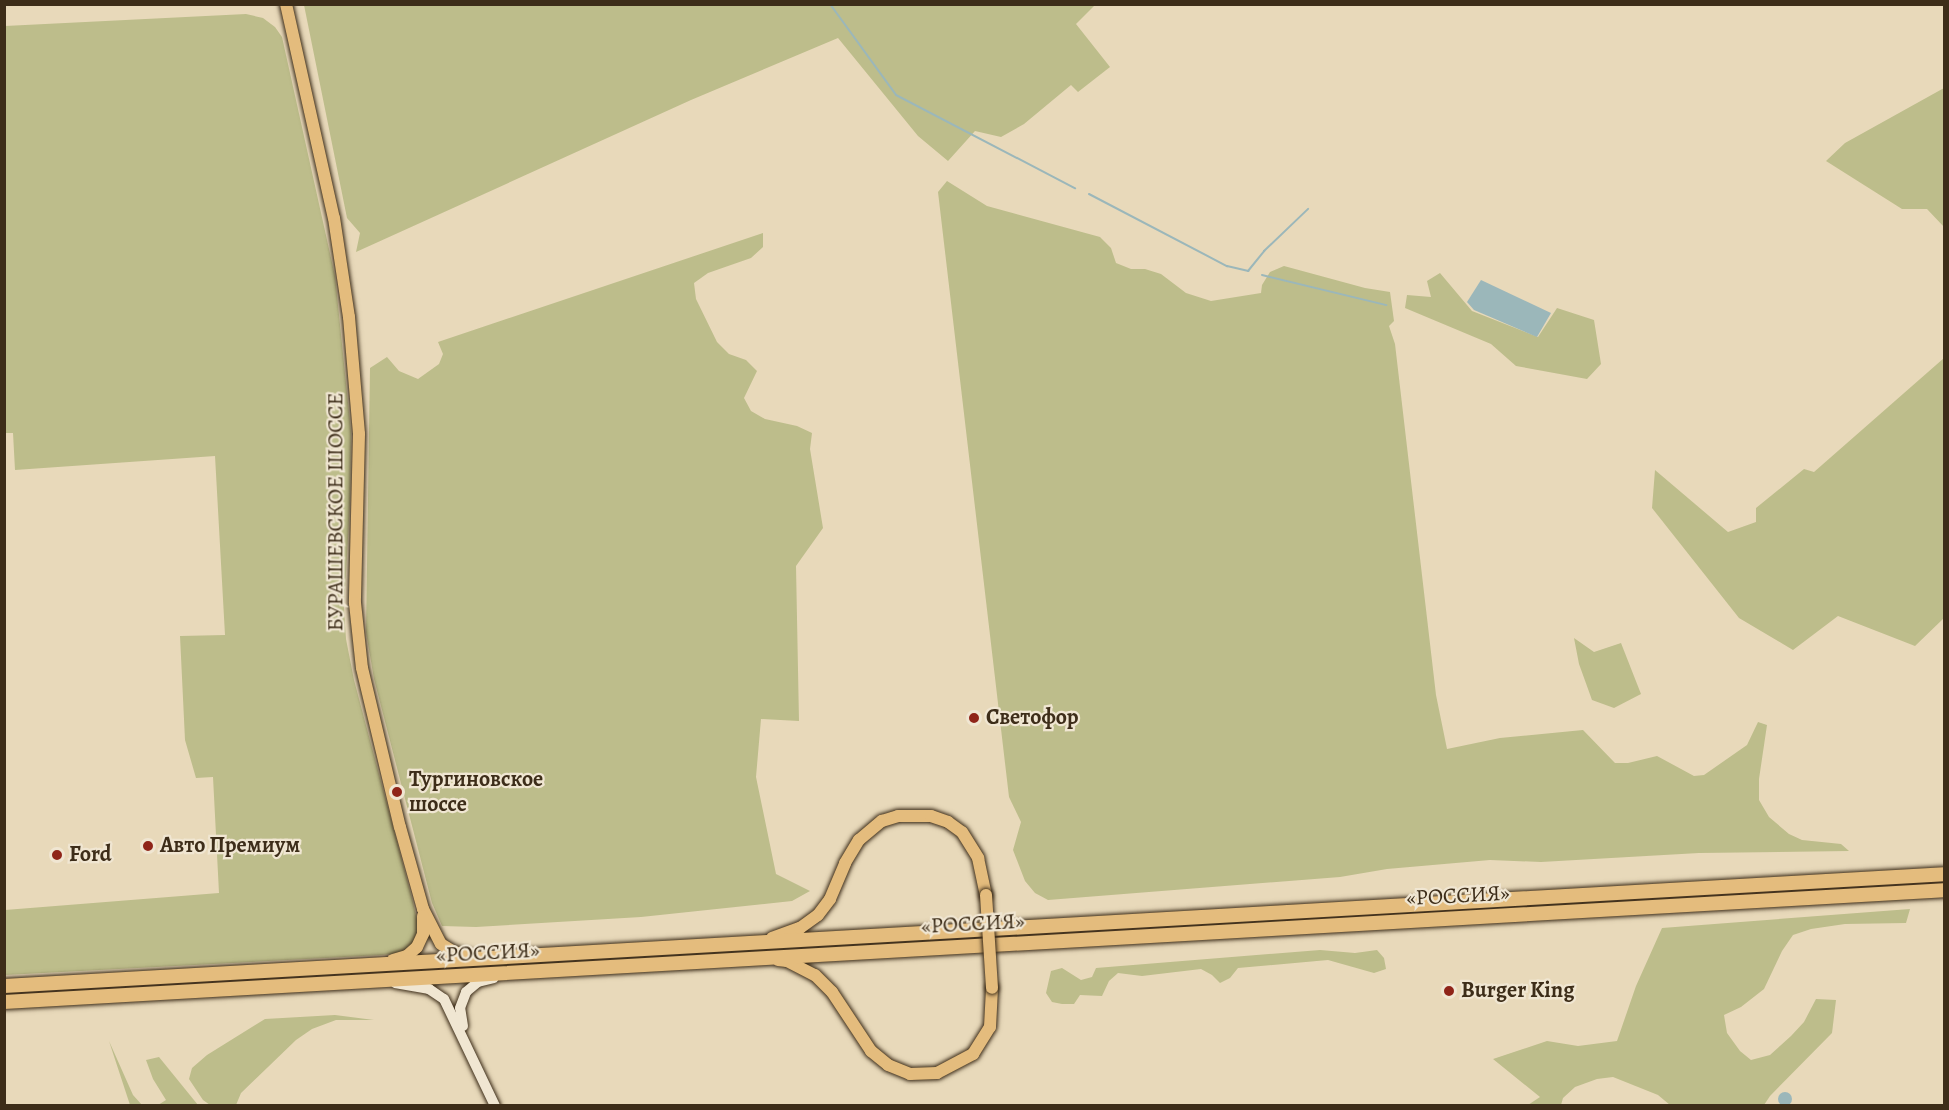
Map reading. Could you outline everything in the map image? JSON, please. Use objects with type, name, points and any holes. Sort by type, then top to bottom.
[{"type":"highway","name":"«РОССИЯ»","points":[[4,986],[1944,874]]},
{"type":"highway","name":"«РОССИЯ»","points":[[4,1002],[1944,890]]},
{"type":"main road","name":"БУРАШЕВСКОЕ ШОССЕ","points":[[286,4],[334,218],[350,317],[359,434],[356,631],[373,716],[423,909],[434,935],[445,947],[459,954],[487,959]]},
{"type":"main road","points":[[754,943],[788,934],[810,922],[830,899],[845,863],[859,840],[882,821],[916,814],[940,818],[962,832],[978,858],[986,895],[992,988],[990,1027],[974,1054],[944,1071],[918,1075],[898,1070],[879,1059],[832,992],[814,975],[788,961],[756,958]]},
{"type":"main road","name":"БУРАШЕВСКОЕ ШОССЕ","points":[[374,965],[404,957],[415,950],[423,934],[423,909]]},
{"type":"main road","points":[[467,1044],[460,1013],[466,992],[478,982],[520,972]]},
{"type":"main road","points":[[375,981],[422,987],[435,992],[448,1005],[495,1106]]},
{"type":"green space","points":[[304,5],[1095,5],[1076,24],[1110,67],[1078,92],[1071,85],[1024,124],[1001,137],[975,131],[948,161],[918,136],[838,38],[691,100],[356,252],[360,233],[347,218]]},
{"type":"green space","points":[[246,14],[263,18],[275,27],[282,37],[335,276],[351,432],[350,503],[344,608],[346,639],[354,680],[413,902],[418,925],[414,943],[400,953],[382,955],[5,975],[5,910],[219,893],[213,777],[196,778],[185,740],[180,636],[225,635],[215,456],[15,470],[13,433],[4,433],[5,26]]},
{"type":"green space","points":[[1944,88],[1944,227],[1927,209],[1902,209],[1826,161],[1845,143]]},
{"type":"green space","points":[[947,181],[987,206],[1100,237],[1111,248],[1116,263],[1131,269],[1145,269],[1161,274],[1186,293],[1211,301],[1261,293],[1262,285],[1270,272],[1284,266],[1365,288],[1390,292],[1394,321],[1389,326],[1395,344],[1436,695],[1447,749],[1500,738],[1583,730],[1615,763],[1628,763],[1657,756],[1694,776],[1704,775],[1747,745],[1758,722],[1767,725],[1759,779],[1759,800],[1769,817],[1789,834],[1802,840],[1841,844],[1849,851],[1699,853],[1541,862],[1490,860],[1387,869],[1340,877],[1048,900],[1035,893],[1025,881],[1013,850],[1021,822],[1009,797],[938,192]]},
{"type":"green space","points":[[763,233],[763,247],[751,258],[708,273],[694,283],[696,299],[717,342],[729,354],[746,360],[757,371],[744,398],[751,411],[765,419],[797,426],[812,433],[810,449],[823,528],[796,566],[799,721],[761,719],[756,777],[776,874],[810,891],[792,901],[641,917],[476,927],[442,926],[432,903],[374,679],[366,632],[370,368],[387,357],[399,371],[418,379],[439,364],[443,354],[438,342]]},
{"type":"green space","points":[[1440,273],[1472,311],[1538,337],[1557,308],[1594,320],[1601,364],[1587,379],[1516,366],[1491,344],[1405,308],[1407,295],[1431,297],[1427,281]]},
{"type":"green space","points":[[1944,358],[1944,618],[1915,646],[1838,616],[1793,650],[1739,618],[1652,508],[1655,470],[1728,532],[1756,522],[1756,508],[1804,469],[1814,472]]},
{"type":"green space","points":[[1574,638],[1594,652],[1621,643],[1641,694],[1614,708],[1592,700],[1579,664]]},
{"type":"green space","points":[[1910,909],[1906,923],[1845,924],[1811,929],[1793,935],[1782,951],[1764,989],[1741,1007],[1724,1015],[1727,1033],[1740,1051],[1751,1060],[1770,1055],[1791,1036],[1804,1022],[1816,999],[1836,1000],[1832,1033],[1770,1096],[1764,1105],[1670,1105],[1658,1095],[1613,1077],[1597,1079],[1575,1087],[1563,1098],[1561,1105],[1528,1105],[1540,1097],[1493,1059],[1547,1041],[1578,1046],[1617,1041],[1636,986],[1662,928]]},
{"type":"green space","points":[[1320,950],[1355,953],[1377,950],[1384,958],[1386,969],[1374,973],[1328,960],[1238,968],[1230,978],[1220,983],[1201,969],[1142,976],[1118,973],[1109,981],[1102,996],[1080,995],[1074,1004],[1052,1002],[1046,993],[1051,971],[1062,968],[1081,980],[1092,977],[1096,968]]},
{"type":"green space","points":[[335,1015],[374,1020],[336,1020],[312,1029],[296,1040],[241,1093],[236,1105],[210,1105],[203,1100],[189,1079],[192,1068],[207,1055],[265,1019]]},
{"type":"green space","points":[[109,1041],[133,1095],[142,1105],[130,1105]]},
{"type":"green space","points":[[159,1057],[198,1105],[158,1105],[166,1100],[153,1079],[146,1060]]},
{"type":"water","points":[[1481,280],[1551,313],[1537,337],[1474,310],[1467,302]]},
{"type":"water","points":[[1782,1092],[1788,1092],[1792,1099],[1788,1106],[1782,1106],[1778,1102],[1778,1096]]},
{"type":"waterway","points":[[830,4],[896,95],[1075,188]]},
{"type":"waterway","points":[[1089,194],[1227,266],[1248,271],[1264,251],[1308,209]]},
{"type":"waterway","points":[[1262,275],[1386,305]]},
{"type":"place","name":"Светофор","points":[[974,718]]},
{"type":"place","name":"Тургиновское шоссе","points":[[397,792]]},
{"type":"place","name":"Авто Премиум","points":[[148,846]]},
{"type":"place","name":"Ford","points":[[57,855]]},
{"type":"place","name":"Burger King","points":[[1449,991]]}]
